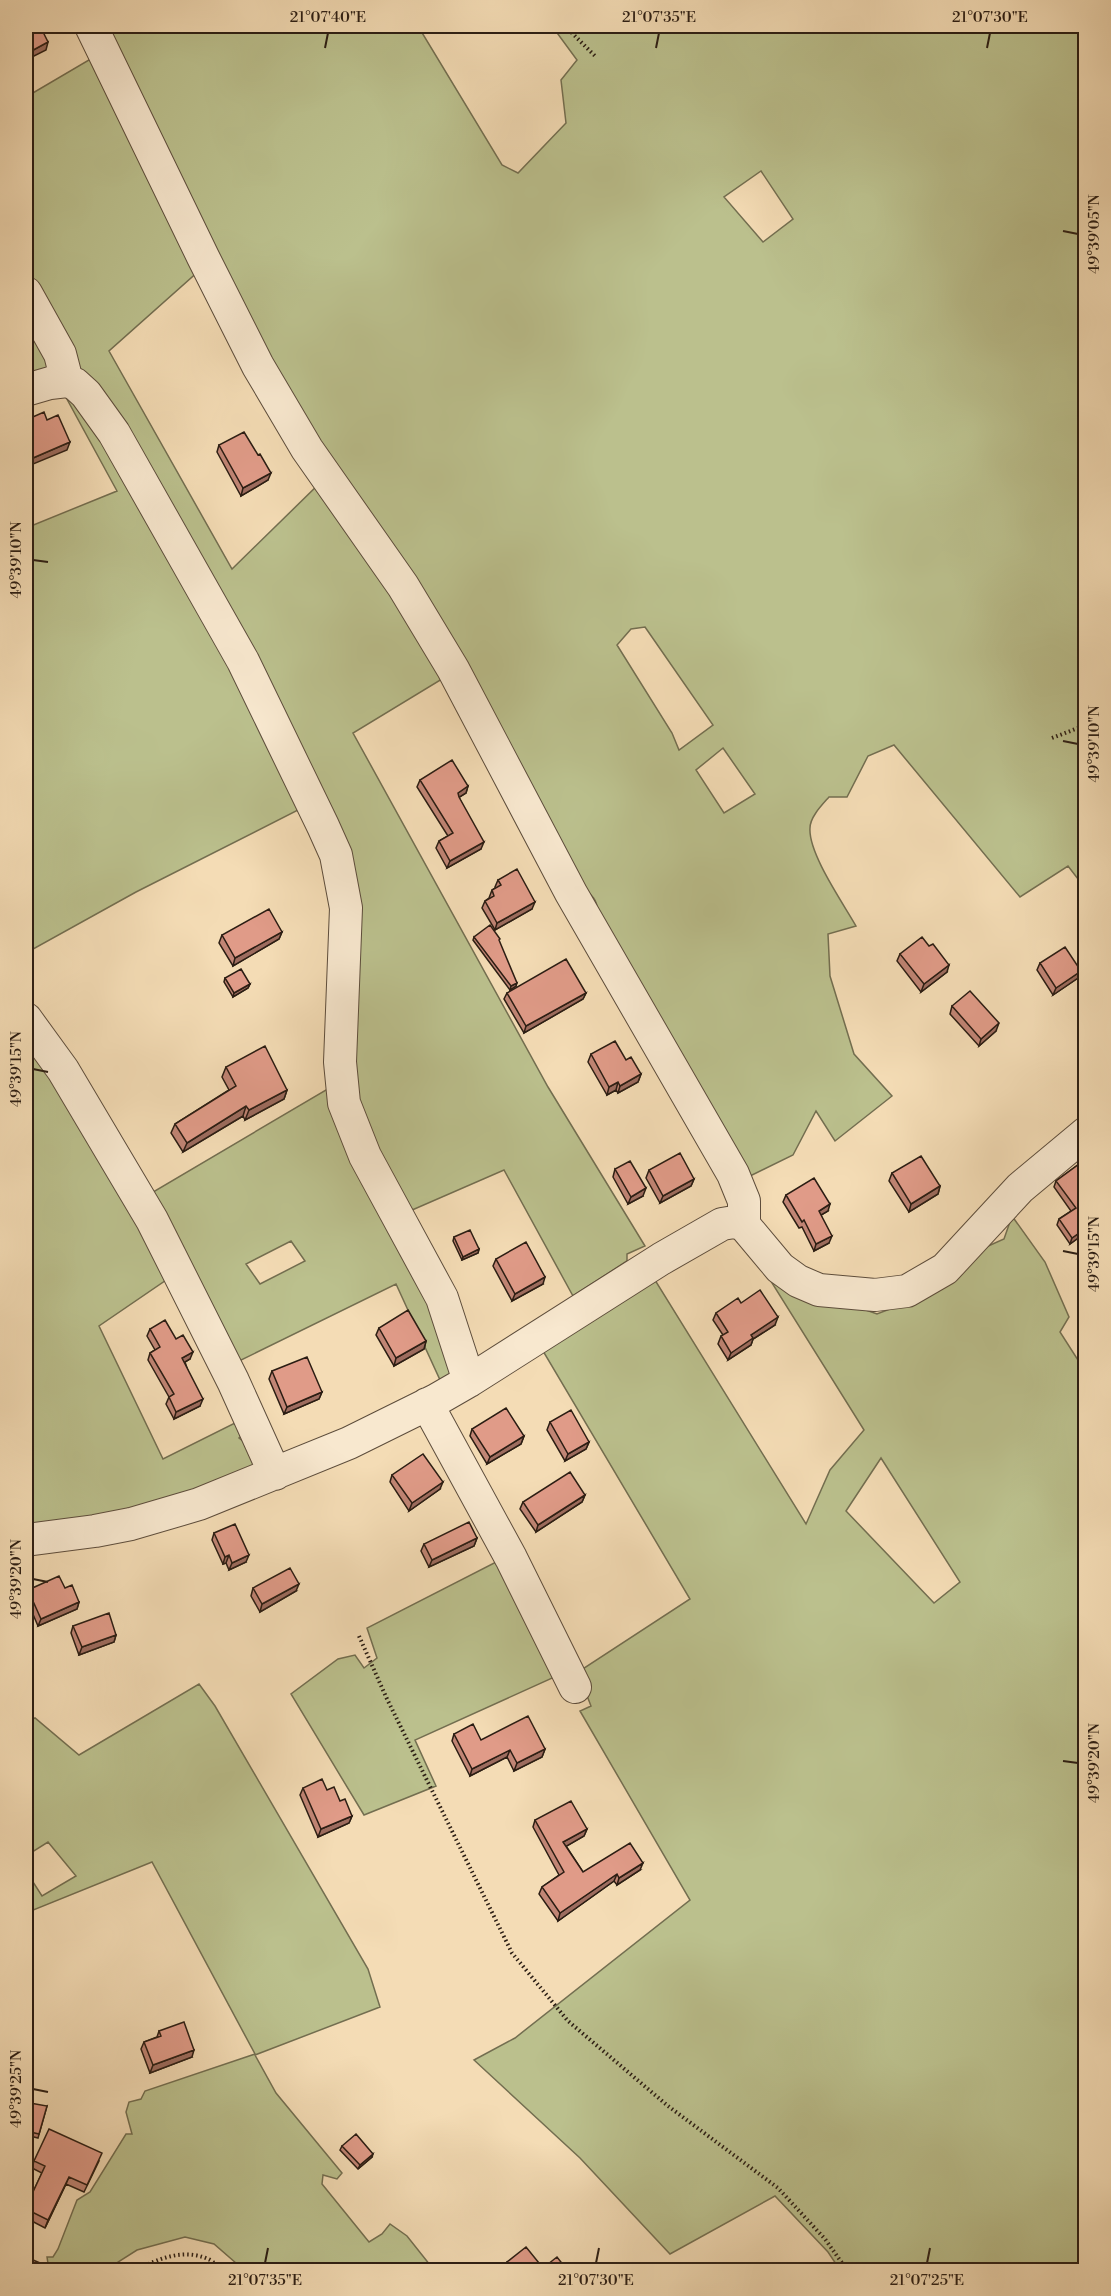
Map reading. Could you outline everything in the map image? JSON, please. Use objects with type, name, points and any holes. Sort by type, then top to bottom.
[{"type":"street","points":[[91,26],[258,366],[311,455],[403,586],[453,669],[571,893],[733,1174],[744,1201],[744,1225]]},
{"type":"street","points":[[26,293],[60,354],[67,381]]},
{"type":"street","points":[[26,390],[67,381],[75,384],[86,394],[119,442],[243,661],[336,855],[346,908],[340,1062],[344,1103],[365,1156],[442,1298],[469,1381]]},
{"type":"street","points":[[26,1019],[63,1070],[152,1220],[233,1381],[275,1474]]},
{"type":"street","points":[[26,1540],[131,1524],[199,1504],[350,1443],[469,1381],[722,1224],[734,1222],[744,1225],[780,1268],[798,1281],[819,1290],[875,1295],[907,1291],[945,1269],[1020,1188],[1086,1133]]},
{"type":"street","points":[[427,1404],[511,1558],[574,1687]]},
{"type":"path","points":[[565,26],[596,57]]},
{"type":"path","points":[[1052,738],[1086,724]]},
{"type":"path","points":[[359,1636],[387,1699],[512,1953],[568,2020],[668,2106],[778,2188],[825,2239],[847,2271]]},
{"type":"path","points":[[136,2271],[156,2260],[180,2254],[208,2259],[223,2271]]},
{"type":"green space","points":[[101,26],[418,26],[502,165],[518,173],[566,123],[561,80],[577,60],[552,26],[1085,26],[1085,888],[1068,866],[1020,897],[894,745],[868,756],[847,797],[829,797],[814,815],[810,828],[820,864],[856,926],[828,934],[830,976],[854,1054],[892,1096],[835,1141],[816,1111],[793,1155],[744,1179],[597,912],[595,900],[579,884],[315,447]],"holes":[[[761,171],[793,219],[763,242],[724,197]],[[645,627],[713,725],[679,750],[672,733],[617,645],[631,629]],[[723,748],[755,794],[724,813],[696,770]]]},
{"type":"green space","points":[[99,54],[201,269],[109,351],[232,569],[322,481],[447,676],[353,733],[548,1087],[645,1246],[627,1254],[627,1261],[573,1296],[504,1170],[403,1214],[349,1106],[350,887],[91,389],[26,382],[26,97]]},
{"type":"green space","points":[[62,390],[72,393],[139,496],[306,806],[136,892],[26,953],[26,528],[117,491]]},
{"type":"green space","points":[[26,1033],[172,1276],[99,1326],[163,1459],[245,1418],[250,1428],[239,1438],[253,1449],[255,1468],[169,1502],[26,1531]]},
{"type":"green space","points":[[331,1087],[426,1287],[451,1375],[441,1382],[396,1284],[233,1364],[148,1195]],"holes":[[[291,1241],[305,1261],[260,1284],[246,1264]]]},
{"type":"green space","points":[[1012,1216],[1045,1262],[1069,1317],[1060,1332],[1085,1371],[1085,2270],[840,2270],[828,2252],[775,2196],[670,2254],[580,2158],[474,2060],[515,2038],[690,1900],[580,1711],[591,1706],[578,1672],[690,1599],[543,1351],[655,1280],[806,1524],[830,1470],[864,1430],[767,1275],[877,1314],[908,1302],[986,1247],[1004,1239]],"holes":[[[881,1458],[960,1582],[934,1603],[846,1511]]]},
{"type":"green space","points":[[500,1560],[559,1675],[415,1740],[436,1786],[364,1815],[291,1694],[338,1659],[355,1655],[364,1668],[377,1658],[367,1628]]},
{"type":"green space","points":[[199,1684],[215,1706],[368,1969],[380,2007],[255,2055],[276,2093],[342,2173],[337,2179],[323,2175],[322,2184],[369,2242],[382,2234],[390,2224],[407,2236],[434,2270],[244,2270],[214,2244],[185,2237],[137,2250],[109,2270],[49,2270],[47,2257],[53,2257],[58,2249],[77,2200],[90,2192],[126,2134],[132,2134],[126,2112],[129,2102],[141,2099],[145,2091],[255,2054],[152,1862],[26,1913],[26,1871],[42,1896],[76,1876],[48,1842],[26,1856],[26,1722],[35,1718],[79,1755]]},
{"type":"building","points":[[26,26],[40,26],[48,42],[26,54]]},
{"type":"building","points":[[44,412],[47,420],[58,415],[70,442],[26,461],[26,420]]},
{"type":"building","points":[[244,432],[271,473],[243,488],[219,445]]},
{"type":"building","points":[[452,760],[468,786],[458,793],[459,797],[484,842],[450,861],[439,841],[453,833],[420,780]]},
{"type":"building","points":[[517,869],[535,902],[497,923],[485,901],[494,896],[492,890],[501,885],[498,880]]},
{"type":"building","points":[[269,909],[282,932],[235,958],[222,935]]},
{"type":"building","points":[[490,925],[500,939],[517,983],[511,986],[474,937]]},
{"type":"building","points":[[922,937],[929,946],[933,944],[949,965],[924,984],[900,954]]},
{"type":"building","points":[[1065,947],[1081,971],[1056,988],[1040,963]]},
{"type":"building","points":[[566,959],[586,993],[526,1026],[507,993]]},
{"type":"building","points":[[241,969],[250,984],[234,993],[225,978]]},
{"type":"building","points":[[970,991],[999,1023],[981,1039],[952,1006]]},
{"type":"building","points":[[615,1041],[626,1060],[631,1057],[641,1074],[620,1086],[618,1082],[609,1087],[591,1054]]},
{"type":"building","points":[[265,1046],[287,1090],[249,1110],[246,1106],[187,1143],[175,1124],[236,1086],[226,1067]]},
{"type":"building","points":[[680,1153],[694,1179],[663,1196],[649,1170]]},
{"type":"building","points":[[921,1156],[940,1186],[911,1204],[892,1173]]},
{"type":"building","points":[[1086,1159],[1086,1228],[1072,1238],[1059,1219],[1076,1208],[1056,1181]]},
{"type":"building","points":[[630,1161],[646,1188],[631,1197],[615,1169]]},
{"type":"building","points":[[814,1178],[830,1204],[819,1211],[832,1236],[816,1244],[804,1220],[802,1222],[786,1195]]},
{"type":"building","points":[[470,1230],[479,1249],[463,1257],[454,1237]]},
{"type":"building","points":[[526,1242],[545,1277],[515,1294],[496,1259]]},
{"type":"building","points":[[760,1290],[778,1317],[751,1335],[753,1338],[731,1353],[721,1336],[728,1332],[716,1313],[738,1298],[741,1303]]},
{"type":"building","points":[[408,1310],[426,1341],[396,1358],[379,1328]]},
{"type":"building","points":[[165,1320],[176,1339],[183,1335],[193,1352],[182,1358],[203,1399],[176,1412],[169,1397],[174,1394],[150,1353],[160,1347],[150,1329]]},
{"type":"building","points":[[307,1357],[322,1392],[287,1407],[272,1371]]},
{"type":"building","points":[[506,1408],[524,1436],[490,1457],[472,1429]]},
{"type":"building","points":[[571,1410],[589,1442],[568,1454],[550,1422]]},
{"type":"building","points":[[423,1454],[443,1482],[412,1503],[392,1475]]},
{"type":"building","points":[[570,1472],[585,1495],[538,1525],[523,1502]]},
{"type":"building","points":[[469,1522],[477,1538],[432,1560],[424,1544]]},
{"type":"building","points":[[235,1524],[249,1555],[232,1563],[229,1555],[225,1557],[214,1533]]},
{"type":"building","points":[[290,1568],[299,1584],[262,1604],[253,1588]]},
{"type":"building","points":[[59,1576],[65,1588],[72,1585],[79,1602],[41,1619],[28,1590]]},
{"type":"building","points":[[109,1613],[116,1635],[82,1647],[73,1626]]},
{"type":"building","points":[[528,1716],[545,1749],[517,1763],[510,1750],[472,1769],[454,1734],[473,1724],[481,1740]]},
{"type":"building","points":[[322,1779],[327,1790],[334,1787],[340,1801],[345,1799],[352,1816],[321,1829],[303,1788]]},
{"type":"building","points":[[571,1801],[587,1829],[563,1842],[583,1872],[630,1843],[643,1863],[619,1878],[617,1874],[560,1913],[542,1887],[564,1872],[535,1820]]},
{"type":"building","points":[[184,2022],[194,2050],[153,2065],[144,2042],[161,2036],[159,2031]]},
{"type":"building","points":[[30,2103],[47,2106],[39,2134],[26,2131],[26,2118]]},
{"type":"building","points":[[49,2129],[102,2153],[87,2185],[69,2177],[48,2220],[26,2207],[45,2166],[34,2161]]},
{"type":"building","points":[[356,2134],[373,2154],[360,2165],[342,2146]]},
{"type":"building","points":[[526,2247],[543,2268],[557,2257],[568,2271],[513,2271],[507,2262]]},
{"type":"building","points":[[26,2257],[47,2266],[45,2271],[26,2271]]}]
